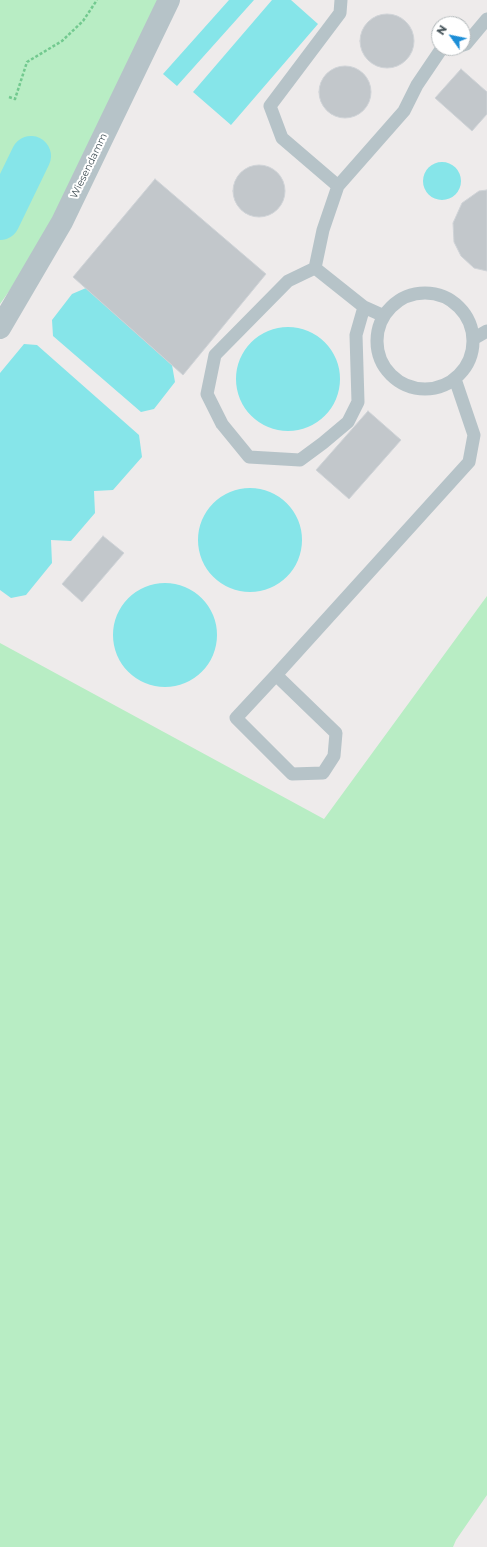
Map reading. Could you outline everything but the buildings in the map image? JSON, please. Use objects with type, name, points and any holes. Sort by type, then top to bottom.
[{"type":"street","name":"Wiesendamm","points":[[0,328],[62,222],[169,0]]},
{"type":"lane","points":[[338,186],[282,138],[270,106],[340,13],[341,0]]},
{"type":"lane","points":[[471,38],[487,19]]},
{"type":"lane","points":[[315,268],[323,230],[338,186],[404,111],[417,85],[437,56]]},
{"type":"lane","points":[[315,268],[364,307],[384,316]]},
{"type":"lane","points":[[315,268],[288,280],[215,355],[207,394],[222,424],[249,456],[300,460],[348,422],[358,402],[356,335],[364,307]]},
{"type":"lane","points":[[422,293],[438,294],[452,300],[463,310],[471,324],[473,339],[472,354],[465,368],[455,379],[442,386],[434,388],[427,389],[412,387],[399,381],[388,371],[381,359],[378,344],[379,330],[384,316],[394,304],[407,296],[422,293]]},
{"type":"lane","points":[[473,339],[487,331]]},
{"type":"lane","points":[[276,675],[336,733],[334,756],[322,773],[292,774],[236,718],[469,462],[474,435],[455,379]]},
{"type":"path","points":[[9,97],[15,99],[28,62],[62,41],[83,21],[97,0]]},
{"type":"green space","points":[[0,0],[159,0],[60,219],[0,304]]},
{"type":"green space","points":[[487,596],[487,1495],[456,1540],[453,1547],[0,1547],[0,643],[324,819]]},
{"type":"water","points":[[229,0],[254,0],[177,86],[163,74]]},
{"type":"water","points":[[272,0],[291,0],[318,24],[231,125],[193,92]]},
{"type":"water","points":[[438,162],[446,162],[453,165],[458,170],[461,181],[458,192],[453,197],[446,200],[438,200],[431,197],[426,192],[423,185],[423,177],[426,170],[431,165]]},
{"type":"water","points":[[86,288],[172,365],[175,382],[154,409],[141,412],[53,336],[52,320],[72,294]]},
{"type":"water","points":[[288,327],[308,331],[325,342],[336,359],[340,379],[336,399],[325,416],[308,427],[288,431],[268,427],[251,416],[240,399],[236,379],[240,359],[251,342],[268,331]]},
{"type":"water","points":[[24,344],[37,345],[139,435],[142,457],[113,490],[94,491],[95,513],[71,541],[51,540],[52,563],[26,595],[11,598],[0,590],[0,373]]},
{"type":"water","points":[[250,488],[270,492],[287,503],[298,520],[302,540],[298,560],[287,577],[270,588],[250,592],[230,588],[213,577],[202,560],[198,540],[202,520],[213,503],[230,492]]},
{"type":"water","points":[[165,583],[185,587],[202,598],[213,615],[217,635],[213,655],[202,672],[185,683],[165,687],[145,683],[128,672],[117,655],[113,635],[117,615],[128,598],[145,587]]},
{"type":"waterway","points":[[0,220],[31,156]]}]
